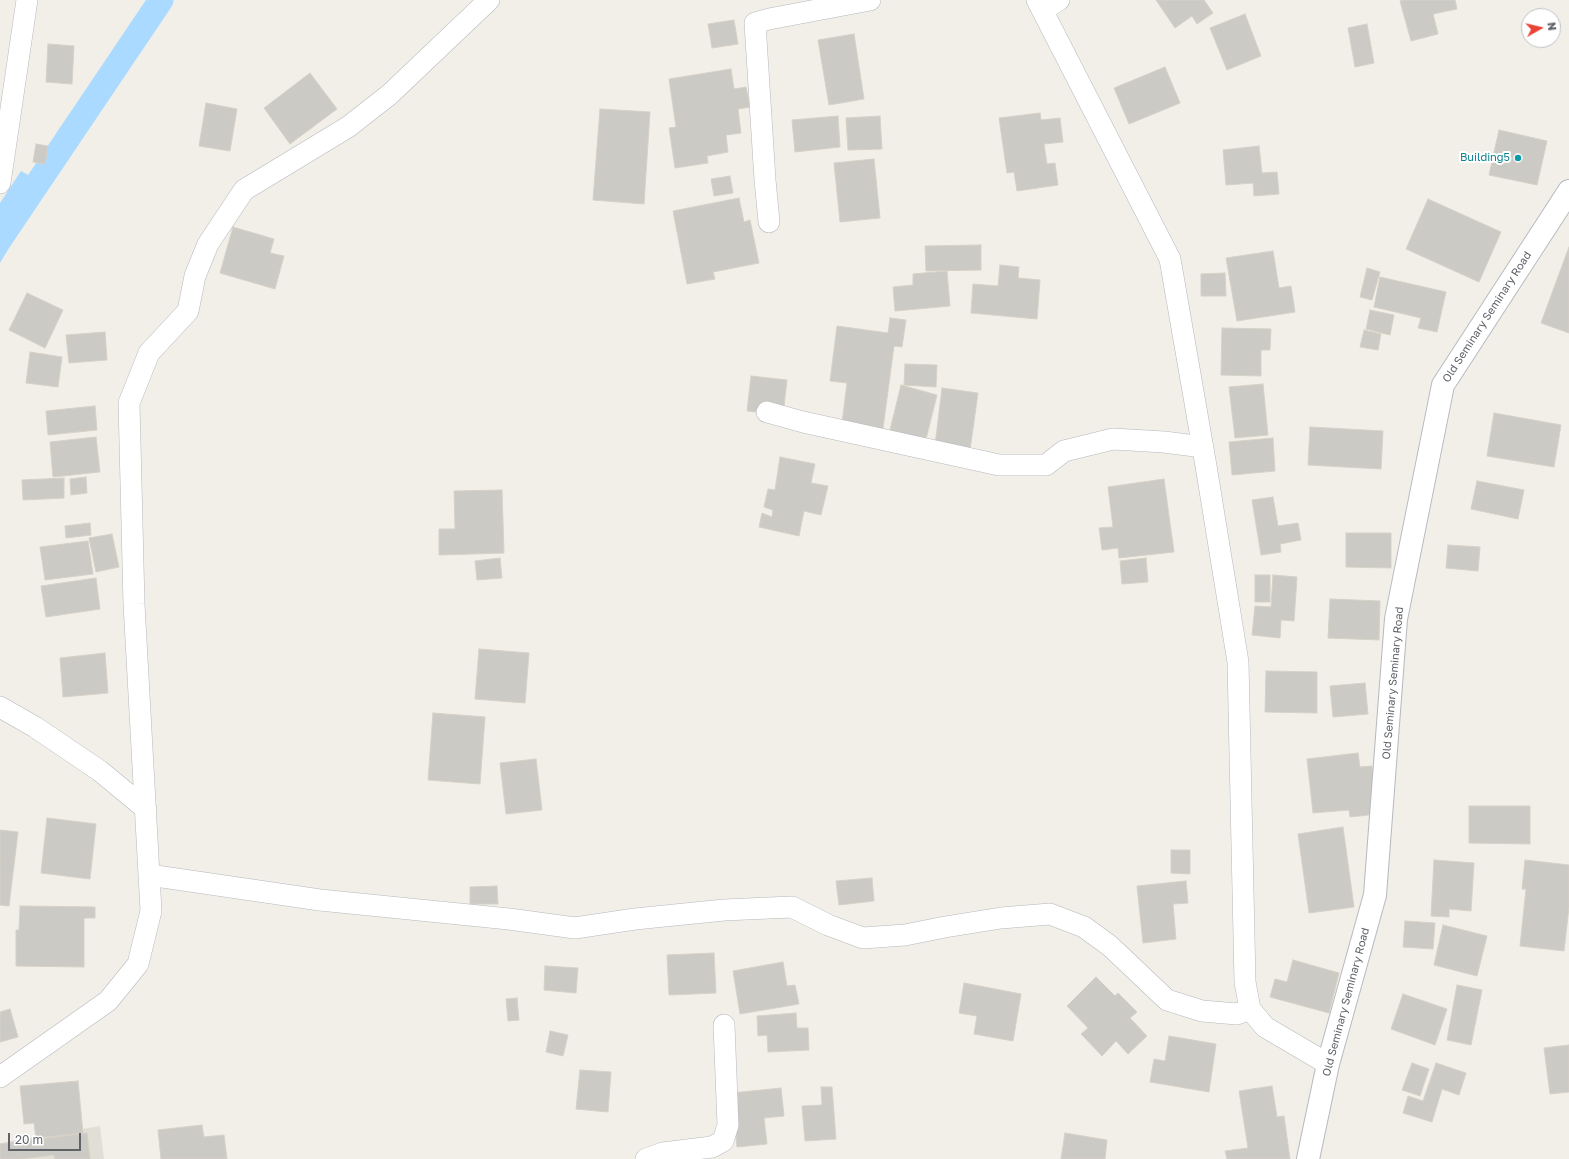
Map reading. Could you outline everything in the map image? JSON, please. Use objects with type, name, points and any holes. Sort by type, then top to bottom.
[{"type":"main road","name":"Old Seminary Seminary Road","points":[[1308,1159],[1328,1064],[1375,895],[1396,619],[1443,385],[1569,191]]},
{"type":"street","points":[[0,182],[27,0]]},
{"type":"street","points":[[0,1076],[108,1001],[138,964],[150,911],[146,809],[134,604],[129,403],[149,353],[188,311],[195,276],[208,244],[244,190],[348,128],[389,95],[489,0]]},
{"type":"street","points":[[769,222],[755,23],[870,0]]},
{"type":"street","points":[[1046,3],[1170,259],[1238,662],[1245,982],[1250,1009],[1265,1027],[1328,1064]]},
{"type":"street","points":[[767,412],[803,422],[999,465],[1046,465],[1064,451],[1113,439],[1164,442],[1202,447]]},
{"type":"street","points":[[0,707],[35,727],[100,771],[146,809]]},
{"type":"street","points":[[149,875],[320,900],[509,919],[575,928],[636,919],[724,910],[792,907],[828,925],[864,938],[904,935],[945,926],[1001,918],[1050,914],[1084,927],[1110,946],[1167,1000],[1202,1011],[1237,1014],[1250,1009]]},
{"type":"street","points":[[646,1159],[663,1153],[712,1147],[723,1141],[728,1125],[724,1025]]},
{"type":"shaded area","points":[[100,1126],[104,1159],[0,1159],[0,1143]]},
{"type":"water","points":[[21,171],[47,185],[0,263],[0,203]]},
{"type":"building","points":[[1156,0],[1204,0],[1213,13],[1197,24],[1192,16],[1175,28]]},
{"type":"building","points":[[1455,0],[1457,9],[1433,14],[1438,34],[1411,41],[1400,1]]},
{"type":"building","points":[[1245,14],[1261,56],[1227,70],[1210,28]]},
{"type":"building","points":[[734,20],[738,44],[712,48],[708,24]]},
{"type":"building","points":[[1367,24],[1374,63],[1355,67],[1348,28]]},
{"type":"building","points":[[854,34],[864,99],[829,105],[818,40]]},
{"type":"building","points":[[48,44],[74,46],[72,84],[46,82]]},
{"type":"building","points":[[1165,67],[1180,103],[1129,124],[1114,88]]},
{"type":"building","points":[[731,69],[734,89],[746,87],[750,107],[738,109],[741,133],[726,135],[728,152],[707,156],[708,163],[675,168],[669,128],[676,127],[669,79]]},
{"type":"building","points":[[310,73],[337,109],[290,144],[264,108]]},
{"type":"building","points":[[206,103],[237,109],[230,151],[199,146]]},
{"type":"building","points":[[600,109],[650,112],[644,204],[593,200]]},
{"type":"building","points":[[1040,113],[1041,120],[1060,118],[1063,142],[1044,144],[1047,164],[1055,163],[1058,185],[1017,191],[1014,172],[1007,173],[999,118]]},
{"type":"building","points":[[838,116],[840,147],[795,152],[792,120]]},
{"type":"building","points":[[880,116],[882,149],[848,150],[846,118]]},
{"type":"building","name":"Building5","points":[[1499,130],[1547,141],[1537,185],[1489,175]]},
{"type":"building","points":[[36,144],[48,146],[45,164],[33,162]]},
{"type":"building","points":[[1259,146],[1262,173],[1277,172],[1279,194],[1254,196],[1253,183],[1226,185],[1223,150]]},
{"type":"building","points":[[874,159],[880,218],[840,222],[834,163]]},
{"type":"building","points":[[730,176],[733,193],[714,196],[711,179]]},
{"type":"building","points":[[739,198],[744,222],[750,220],[759,263],[713,272],[715,279],[687,284],[673,211]]},
{"type":"building","points":[[1428,199],[1501,232],[1479,282],[1406,249]]},
{"type":"building","points":[[233,227],[274,239],[270,253],[284,256],[275,289],[220,273]]},
{"type":"building","points":[[981,245],[981,270],[926,271],[925,246]]},
{"type":"building","points":[[1569,247],[1569,333],[1541,323]]},
{"type":"building","points":[[1273,251],[1279,288],[1291,286],[1295,312],[1237,321],[1226,258]]},
{"type":"building","points":[[1000,265],[1019,267],[1018,278],[1040,280],[1037,319],[971,313],[973,284],[998,286]]},
{"type":"building","points":[[1367,268],[1380,272],[1372,300],[1360,297]]},
{"type":"building","points":[[947,271],[950,306],[895,311],[893,287],[913,285],[913,274]]},
{"type":"building","points":[[1225,273],[1226,296],[1201,296],[1201,274]]},
{"type":"building","points":[[1380,277],[1446,292],[1437,332],[1418,328],[1421,318],[1374,307]]},
{"type":"building","points":[[27,293],[63,310],[45,348],[9,330]]},
{"type":"building","points":[[1370,310],[1394,315],[1390,335],[1366,329]]},
{"type":"building","points":[[890,318],[906,320],[902,347],[894,346],[882,436],[841,431],[847,383],[830,381],[837,326],[888,333]]},
{"type":"building","points":[[1222,328],[1271,329],[1270,350],[1261,350],[1261,376],[1221,375]]},
{"type":"building","points":[[1364,330],[1381,334],[1378,350],[1360,347]]},
{"type":"building","points":[[105,332],[107,360],[69,363],[66,335]]},
{"type":"building","points":[[30,352],[62,357],[58,387],[26,383]]},
{"type":"building","points":[[905,364],[937,365],[936,387],[904,385]]},
{"type":"building","points":[[751,376],[787,380],[783,415],[747,411]]},
{"type":"building","points":[[1263,384],[1268,435],[1235,438],[1229,387]]},
{"type":"building","points":[[901,385],[937,395],[926,439],[890,430]]},
{"type":"building","points":[[942,388],[978,393],[970,450],[935,445]]},
{"type":"building","points":[[95,406],[97,430],[48,435],[46,411]]},
{"type":"building","points":[[1494,413],[1561,425],[1554,467],[1487,456]]},
{"type":"building","points":[[1310,427],[1383,431],[1381,469],[1308,465]]},
{"type":"building","points":[[96,437],[100,472],[53,477],[50,442]]},
{"type":"building","points":[[1273,438],[1275,471],[1232,475],[1229,442]]},
{"type":"building","points":[[780,457],[815,464],[811,483],[828,486],[821,515],[804,511],[799,536],[759,527],[762,513],[772,517],[773,510],[764,507],[768,489],[775,490]]},
{"type":"building","points":[[86,477],[87,493],[71,495],[70,479]]},
{"type":"building","points":[[64,478],[64,498],[23,500],[22,480]]},
{"type":"building","points":[[1164,479],[1174,552],[1119,558],[1118,548],[1102,550],[1099,528],[1113,527],[1108,487]]},
{"type":"building","points":[[1477,481],[1524,490],[1518,519],[1471,509]]},
{"type":"building","points":[[502,490],[504,553],[439,555],[439,529],[455,529],[454,491]]},
{"type":"building","points":[[1273,497],[1278,526],[1298,523],[1301,540],[1280,544],[1281,552],[1261,555],[1252,500]]},
{"type":"building","points":[[90,523],[91,535],[66,538],[65,526]]},
{"type":"building","points":[[1346,533],[1391,533],[1391,568],[1346,567]]},
{"type":"building","points":[[112,534],[119,567],[96,572],[89,538]]},
{"type":"building","points":[[88,541],[93,574],[45,580],[40,547]]},
{"type":"building","points":[[1448,545],[1480,547],[1478,571],[1446,568]]},
{"type":"building","points":[[500,558],[502,578],[477,580],[475,561]]},
{"type":"building","points":[[1146,558],[1148,582],[1122,584],[1120,561]]},
{"type":"building","points":[[1255,575],[1270,575],[1270,602],[1255,602]]},
{"type":"building","points":[[1273,575],[1297,577],[1294,621],[1281,620],[1280,638],[1252,635],[1255,606],[1271,607]]},
{"type":"building","points":[[96,578],[100,609],[46,617],[41,586]]},
{"type":"building","points":[[1330,599],[1380,601],[1379,640],[1328,638]]},
{"type":"building","points":[[479,649],[529,653],[525,703],[475,699]]},
{"type":"building","points":[[105,653],[108,693],[63,697],[60,658]]},
{"type":"building","points":[[1266,671],[1317,672],[1317,713],[1265,712]]},
{"type":"building","points":[[1365,683],[1368,714],[1333,717],[1330,686]]},
{"type":"building","points":[[433,713],[485,717],[480,784],[428,780]]},
{"type":"building","points":[[1358,753],[1360,767],[1372,766],[1377,814],[1350,817],[1349,810],[1313,813],[1307,759]]},
{"type":"building","points":[[536,759],[542,810],[506,814],[500,763]]},
{"type":"building","points":[[1469,806],[1530,806],[1530,844],[1469,843]]},
{"type":"building","points":[[47,818],[96,824],[90,879],[41,873]]},
{"type":"building","points":[[1343,827],[1354,907],[1309,913],[1298,834]]},
{"type":"building","points":[[0,830],[18,832],[9,906],[0,905]]},
{"type":"building","points":[[1171,850],[1190,850],[1190,874],[1171,873]]},
{"type":"building","points":[[1434,860],[1474,863],[1471,911],[1449,909],[1449,917],[1431,916]]},
{"type":"building","points":[[1525,860],[1569,865],[1569,907],[1564,951],[1520,946],[1526,889],[1522,889]]},
{"type":"building","points":[[872,878],[874,901],[839,905],[836,881]]},
{"type":"building","points":[[1186,881],[1188,903],[1173,904],[1176,939],[1143,943],[1137,886]]},
{"type":"building","points":[[497,886],[498,904],[470,904],[470,887]]},
{"type":"building","points":[[20,906],[95,907],[95,918],[84,918],[84,967],[16,966],[16,930],[19,930]]},
{"type":"building","points":[[1405,921],[1435,923],[1433,949],[1403,947]]},
{"type":"building","points":[[1443,925],[1487,936],[1477,976],[1434,965]]},
{"type":"building","points":[[714,953],[716,993],[669,995],[667,955]]},
{"type":"building","points":[[1293,960],[1339,973],[1329,1013],[1270,997],[1275,979],[1287,982]]},
{"type":"building","points":[[783,962],[787,986],[795,985],[799,1004],[740,1014],[733,971]]},
{"type":"building","points":[[545,966],[578,968],[576,993],[544,990]]},
{"type":"building","points":[[1096,977],[1115,996],[1118,993],[1137,1012],[1130,1018],[1147,1036],[1128,1054],[1116,1041],[1102,1056],[1081,1034],[1088,1028],[1067,1006]]},
{"type":"building","points":[[964,983],[1021,994],[1013,1041],[974,1034],[977,1016],[959,1013]]},
{"type":"building","points":[[1457,985],[1482,990],[1471,1045],[1447,1040]]},
{"type":"building","points":[[1403,994],[1447,1009],[1435,1045],[1391,1029]]},
{"type":"building","points":[[517,998],[519,1020],[508,1021],[506,999]]},
{"type":"building","points":[[10,1009],[18,1037],[0,1042],[0,1012]]},
{"type":"building","points":[[796,1013],[797,1028],[808,1028],[809,1050],[768,1052],[767,1035],[758,1036],[757,1016]]},
{"type":"building","points":[[550,1031],[568,1035],[563,1056],[546,1052]]},
{"type":"building","points":[[1169,1036],[1216,1044],[1209,1092],[1150,1082],[1154,1059],[1165,1061]]},
{"type":"building","points":[[1569,1045],[1569,1092],[1550,1094],[1544,1048]]},
{"type":"building","points":[[1412,1063],[1429,1069],[1420,1096],[1402,1090]]},
{"type":"building","points":[[1436,1063],[1466,1073],[1459,1095],[1442,1089],[1432,1122],[1403,1113],[1408,1096],[1423,1101]]},
{"type":"building","points":[[580,1070],[611,1072],[608,1112],[576,1109]]},
{"type":"building","points":[[78,1081],[83,1133],[36,1138],[34,1123],[24,1124],[20,1086]]},
{"type":"building","points":[[1272,1086],[1277,1117],[1284,1116],[1290,1159],[1227,1159],[1225,1151],[1248,1148],[1239,1091]]},
{"type":"building","points":[[821,1087],[832,1087],[836,1139],[805,1141],[802,1106],[822,1105]]},
{"type":"building","points":[[781,1088],[784,1116],[764,1118],[767,1144],[737,1147],[732,1093]]},
{"type":"building","points":[[202,1125],[204,1137],[224,1135],[227,1159],[161,1159],[158,1130]]},
{"type":"building","points":[[87,1133],[90,1159],[55,1159],[54,1155],[21,1159],[0,1159],[0,1144]]},
{"type":"building","points":[[1065,1133],[1107,1140],[1105,1159],[1061,1159]]},
{"type":"waterway","points":[[0,239],[161,0]]},
{"type":"place","name":"Building5","points":[[1518,158]]}]
